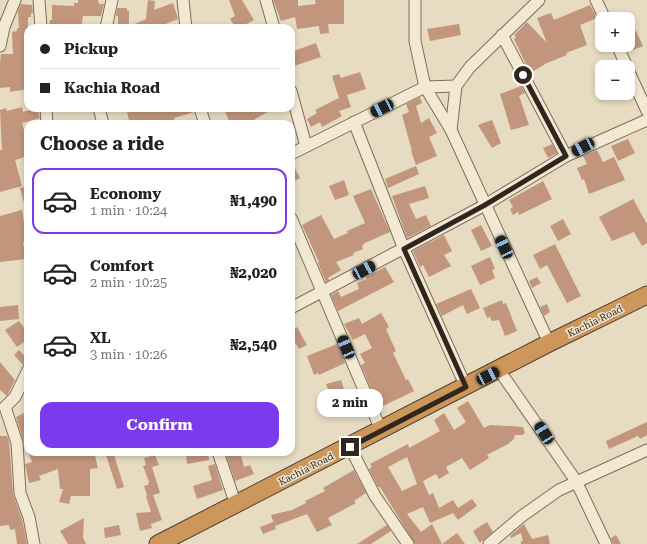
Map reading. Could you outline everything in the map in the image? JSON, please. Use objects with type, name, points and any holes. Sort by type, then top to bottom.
[{"type":"highway","name":"Kachia Road","points":[[163,543],[549,343],[647,295]]},
{"type":"street","points":[[0,46],[4,27],[15,0]]},
{"type":"street","points":[[39,0],[41,24]]},
{"type":"street","points":[[107,24],[112,0]]},
{"type":"street","points":[[183,0],[186,24]]},
{"type":"street","points":[[266,0],[273,24]]},
{"type":"street","points":[[415,0],[415,41],[426,87],[450,130],[549,343]]},
{"type":"street","points":[[450,130],[456,86],[470,67],[539,0]]},
{"type":"street","points":[[596,0],[601,12]]},
{"type":"street","points":[[502,35],[566,156]]},
{"type":"street","points":[[635,85],[647,111]]},
{"type":"street","points":[[295,152],[426,87],[456,86]]},
{"type":"street","points":[[295,106],[306,146]]},
{"type":"street","points":[[295,306],[485,205],[566,156],[647,120]]},
{"type":"street","points":[[354,122],[404,249],[466,387]]},
{"type":"street","points":[[295,227],[381,430]]},
{"type":"street","points":[[499,370],[576,482],[606,544]]},
{"type":"street","points":[[24,378],[15,397],[5,407],[17,443],[20,493],[29,517],[34,544]]},
{"type":"street","points":[[350,447],[375,496],[408,544]]},
{"type":"street","points":[[493,543],[522,516],[559,490],[647,450]]},
{"type":"street","points":[[219,456],[236,505]]},
{"type":"building","points":[[78,0],[98,0],[99,4],[104,4],[101,16],[83,16],[82,24],[50,24],[50,20],[52,20],[52,5],[74,6],[74,3],[78,3]]},
{"type":"building","points":[[148,0],[155,1],[154,10],[173,3],[178,19],[165,24],[134,24],[146,19]]},
{"type":"building","points":[[229,0],[242,0],[254,20],[246,24],[233,24],[230,19],[235,16]]},
{"type":"building","points":[[273,0],[298,0],[298,6],[316,4],[315,0],[344,0],[344,24],[328,24],[329,33],[320,34],[319,26],[297,29],[295,17],[281,21]]},
{"type":"building","points":[[21,4],[32,5],[33,13],[31,13],[31,17],[28,17],[28,24],[24,24],[24,90],[10,92],[10,87],[0,88],[0,62],[1,54],[13,54],[12,32],[17,31],[17,28],[19,28],[18,11]]},
{"type":"building","points":[[590,5],[595,14],[595,19],[580,25],[587,45],[566,53],[567,55],[547,63],[530,73],[514,39],[516,37],[514,35],[527,22],[547,43],[537,18],[551,13],[554,20]]},
{"type":"building","points":[[117,8],[127,8],[127,11],[129,11],[129,24],[118,24],[118,16],[116,16]]},
{"type":"building","points":[[459,24],[461,35],[430,41],[427,29]]},
{"type":"building","points":[[635,31],[643,46],[635,49]]},
{"type":"building","points":[[316,43],[321,57],[295,66],[295,51]]},
{"type":"building","points":[[360,72],[366,89],[347,95],[351,107],[339,111],[342,116],[322,127],[320,122],[311,127],[307,119],[317,113],[315,110],[339,98],[332,76],[339,74],[341,78]]},
{"type":"building","points":[[521,86],[525,93],[519,96],[529,125],[511,130],[500,94]]},
{"type":"building","points":[[420,97],[422,103],[416,106],[421,123],[429,118],[437,133],[429,137],[437,156],[416,165],[402,115],[409,112],[406,104]]},
{"type":"building","points":[[22,107],[23,112],[38,112],[40,118],[24,120],[24,122],[22,123],[24,130],[24,157],[15,160],[22,186],[0,192],[0,150],[2,150],[0,110],[6,108],[7,111]]},
{"type":"building","points":[[127,112],[194,112],[174,118],[175,120],[129,120]]},
{"type":"building","points":[[226,112],[267,112],[254,120],[228,120]]},
{"type":"building","points":[[492,120],[501,143],[492,148],[478,125]]},
{"type":"building","points":[[628,139],[635,153],[618,161],[611,146]]},
{"type":"building","points":[[552,144],[557,153],[548,158],[543,148]]},
{"type":"building","points":[[597,150],[603,162],[614,157],[625,180],[589,194],[584,179],[582,180],[577,168],[587,164],[583,156]]},
{"type":"building","points":[[416,166],[419,174],[388,188],[385,179]]},
{"type":"building","points":[[295,169],[300,178],[295,181]]},
{"type":"building","points":[[344,180],[349,195],[335,200],[329,186]]},
{"type":"building","points":[[543,181],[552,199],[519,215],[518,212],[513,215],[510,209],[513,207],[509,200]]},
{"type":"building","points":[[425,186],[429,198],[409,204],[416,219],[426,215],[431,226],[407,238],[392,196]]},
{"type":"building","points":[[24,187],[24,203],[20,188]]},
{"type":"building","points":[[371,189],[390,232],[365,243],[362,246],[363,249],[353,253],[354,255],[336,262],[341,270],[328,278],[329,280],[326,282],[318,263],[319,262],[302,225],[321,215],[334,239],[348,233],[347,231],[365,223],[353,196]]},
{"type":"building","points":[[633,199],[647,224],[647,243],[642,246],[634,232],[612,241],[599,217]]},
{"type":"building","points":[[22,210],[24,222],[24,259],[0,262],[0,216]]},
{"type":"building","points":[[563,219],[571,234],[558,241],[550,226]]},
{"type":"building","points":[[481,225],[492,246],[481,251],[471,230]]},
{"type":"building","points":[[444,235],[452,251],[444,255],[451,266],[429,277],[423,265],[420,267],[413,251]]},
{"type":"building","points":[[555,244],[581,296],[567,303],[547,265],[540,269],[533,255]]},
{"type":"building","points":[[490,257],[495,269],[492,270],[495,278],[480,285],[471,266]]},
{"type":"building","points":[[385,267],[394,282],[338,311],[331,295],[338,291],[341,297],[359,289],[357,283],[367,279],[366,277]]},
{"type":"building","points":[[537,277],[541,283],[532,288],[529,281]]},
{"type":"building","points":[[471,289],[480,308],[467,314],[463,305],[442,316],[436,304]]},
{"type":"building","points":[[502,300],[503,304],[506,303],[517,331],[505,336],[499,320],[492,321],[490,317],[487,318],[483,308]]},
{"type":"building","points":[[547,304],[550,312],[544,316],[540,307]]},
{"type":"building","points":[[18,305],[19,319],[0,321],[0,307]]},
{"type":"building","points":[[381,313],[389,327],[386,329],[396,351],[393,353],[406,380],[408,379],[414,391],[379,408],[361,365],[365,363],[360,354],[372,348],[365,334],[353,340],[344,324],[359,318],[362,324]]},
{"type":"building","points":[[19,321],[24,328],[24,342],[17,347],[5,330]]},
{"type":"building","points":[[297,327],[307,345],[299,349],[295,342],[295,328]]},
{"type":"building","points":[[337,344],[345,363],[319,375],[318,373],[314,375],[307,356]]},
{"type":"building","points":[[19,350],[24,356],[24,365],[23,365],[14,355]]},
{"type":"building","points":[[0,362],[15,380],[7,396],[0,390]]},
{"type":"building","points":[[341,380],[350,409],[337,413],[326,384]]},
{"type":"building","points":[[468,401],[484,428],[490,425],[523,427],[525,433],[522,435],[515,435],[514,439],[508,444],[487,455],[489,458],[470,470],[462,458],[446,467],[449,473],[439,479],[436,474],[423,481],[429,495],[433,493],[439,508],[453,500],[458,508],[472,499],[477,506],[458,520],[453,513],[430,523],[423,507],[407,514],[421,532],[432,524],[442,544],[415,544],[380,487],[378,487],[369,469],[372,467],[370,464],[408,444],[409,448],[440,431],[434,420],[444,413],[454,430],[466,422],[457,408]],"holes":[[[407,457],[417,484],[402,491],[388,467]]]},
{"type":"building","points":[[24,413],[24,443],[16,417]]},
{"type":"building","points":[[647,422],[647,435],[640,439],[638,436],[609,449],[606,441]]},
{"type":"building","points":[[0,436],[7,436],[9,441],[13,494],[22,519],[27,544],[17,544],[15,529],[10,530],[9,525],[0,526]]},
{"type":"building","points":[[30,456],[95,456],[98,468],[90,469],[90,496],[71,496],[69,504],[59,502],[63,489],[60,489],[58,469],[39,476],[41,480],[29,483],[25,464],[32,462]]},
{"type":"building","points":[[106,456],[114,456],[124,487],[117,489]]},
{"type":"building","points":[[155,456],[159,465],[152,467],[160,493],[153,495],[162,520],[151,524],[152,528],[140,531],[136,513],[151,512],[144,486],[148,485],[149,482],[143,466],[146,465],[144,458]]},
{"type":"building","points":[[186,456],[208,456],[209,460],[187,464]]},
{"type":"building","points":[[226,456],[241,456],[244,467],[250,465],[254,474],[235,481]]},
{"type":"building","points":[[215,464],[223,490],[197,499],[193,486],[212,480],[208,466]]},
{"type":"building","points":[[354,470],[366,493],[354,501],[356,503],[328,518],[332,525],[317,532],[307,514],[275,526],[276,529],[263,534],[260,527],[273,522],[274,524],[271,515],[292,510],[306,503],[305,501],[325,491],[323,488]]},
{"type":"building","points":[[84,518],[83,537],[86,544],[68,544],[60,531]]},
{"type":"building","points":[[487,522],[493,532],[480,543],[473,531]]},
{"type":"building","points":[[524,524],[532,539],[548,535],[550,544],[521,544],[521,541],[523,541],[521,533],[511,538],[510,536]]},
{"type":"building","points":[[119,525],[121,535],[105,538],[104,528]]},
{"type":"building","points":[[387,525],[391,531],[371,544],[357,544]]},
{"type":"building","points":[[457,533],[465,544],[442,544]]},
{"type":"building","points":[[616,535],[621,544],[613,544],[611,538]]},
{"type":"route","points":[[350,447],[466,387],[404,249],[485,205],[544,167],[566,156],[523,75]]}]
